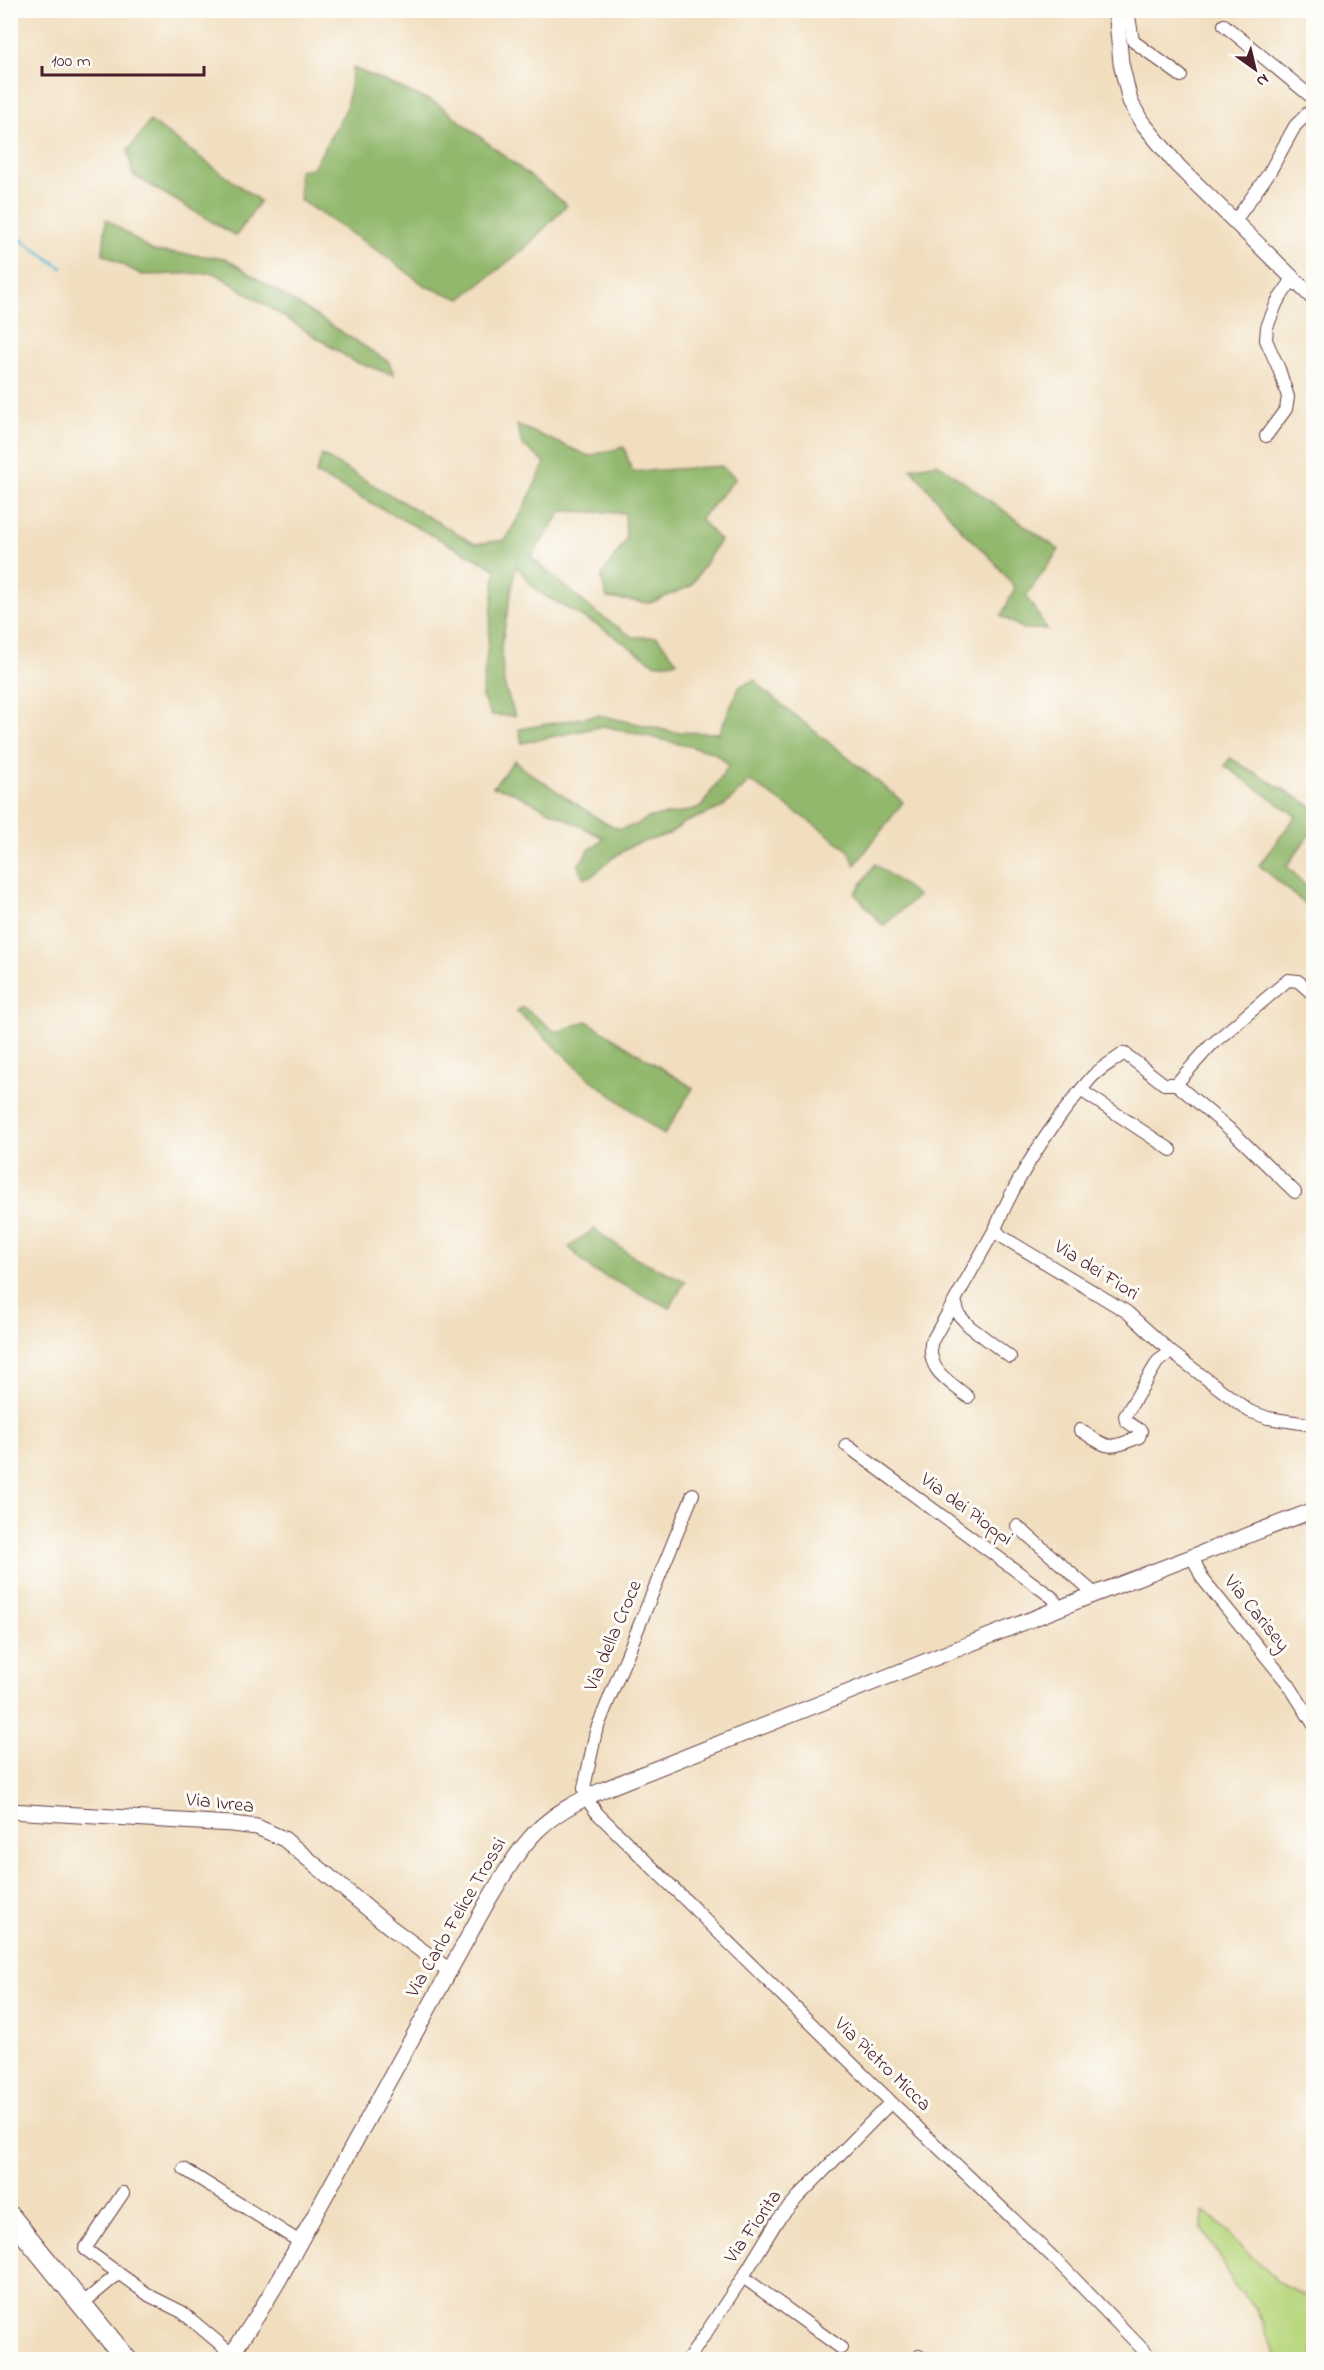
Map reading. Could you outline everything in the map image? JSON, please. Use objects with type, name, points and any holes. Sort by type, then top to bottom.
[{"type":"main road","points":[[10,2216],[126,2360]]},
{"type":"street","points":[[1116,10],[1121,63],[1130,101],[1141,120],[1178,166],[1314,299]]},
{"type":"street","points":[[1128,10],[1133,42],[1181,76]]},
{"type":"street","points":[[1224,25],[1314,99]]},
{"type":"street","points":[[1235,220],[1269,172],[1295,126],[1314,107]]},
{"type":"street","points":[[1266,436],[1286,409],[1288,397],[1266,340],[1267,327],[1277,302],[1293,279]]},
{"type":"street","points":[[1176,1084],[1210,1045],[1288,980],[1298,981],[1314,995]]},
{"type":"street","points":[[968,1397],[935,1370],[930,1357],[931,1343],[995,1229],[1021,1175],[1048,1134],[1093,1077],[1124,1053],[1164,1084],[1176,1084],[1233,1132],[1295,1192]]},
{"type":"street","points":[[1082,1091],[1171,1150]]},
{"type":"street","name":"Via dei Fiori","points":[[995,1229],[1001,1236],[1127,1312],[1170,1352],[1249,1411],[1268,1418],[1314,1425]]},
{"type":"street","points":[[955,1300],[959,1315],[969,1326],[1010,1358]]},
{"type":"street","points":[[1080,1430],[1108,1447],[1114,1447],[1139,1437],[1141,1431],[1126,1421],[1125,1416],[1158,1361],[1170,1352]]},
{"type":"street","name":"Via dei Pioppi","points":[[846,1445],[1053,1599],[1059,1609]]},
{"type":"street","name":"Via della Croce","points":[[585,1797],[586,1774],[596,1731],[693,1494]]},
{"type":"street","name":"Via Carlo Felice Trossi","points":[[230,2357],[300,2242],[448,1970],[516,1854],[532,1834],[557,1812],[585,1797],[1095,1594],[1314,1510]]},
{"type":"street","points":[[1017,1526],[1095,1594]]},
{"type":"street","name":"Via Carisey","points":[[1192,1556],[1202,1578],[1289,1685],[1314,1725]]},
{"type":"street","name":"Via Pietro Micca","points":[[585,1797],[597,1813],[891,2102],[1062,2266],[1153,2360]]},
{"type":"street","name":"Via Ivrea","points":[[10,1811],[257,1827],[284,1839],[390,1927],[448,1970]]},
{"type":"street","name":"Via Fiorita","points":[[688,2360],[777,2221],[891,2102]]},
{"type":"street","points":[[184,2169],[300,2242]]},
{"type":"street","points":[[123,2193],[85,2249],[150,2296],[182,2312],[230,2357]]},
{"type":"street","points":[[82,2304],[118,2274]]},
{"type":"street","points":[[743,2277],[841,2348]]},
{"type":"green space","points":[[353,68],[438,104],[567,205],[523,250],[461,299],[425,286],[386,256],[300,200],[299,170],[313,168],[346,109]]},
{"type":"green space","points":[[150,121],[260,201],[236,236],[133,175],[128,151]]},
{"type":"green space","points":[[106,219],[153,251],[225,258],[389,362],[394,375],[355,362],[215,273],[142,275],[103,254]]},
{"type":"green space","points":[[517,425],[589,456],[624,447],[632,472],[721,466],[736,478],[700,519],[720,540],[691,586],[650,603],[607,598],[601,577],[626,540],[625,513],[562,511],[531,557],[594,611],[633,637],[657,637],[677,662],[655,664],[599,626],[538,592],[516,566],[501,647],[504,684],[515,716],[491,715],[482,697],[496,569],[316,474],[322,455],[475,544],[505,540],[523,510],[545,463],[522,444]]},
{"type":"green space","points":[[937,463],[1059,550],[1026,596],[1047,629],[1024,629],[1001,616],[1015,588],[992,559],[964,533],[911,468]]},
{"type":"green space","points":[[755,680],[766,692],[903,802],[855,865],[849,851],[750,781],[723,807],[684,823],[669,834],[633,845],[611,859],[592,876],[584,878],[578,866],[588,851],[604,838],[508,790],[493,787],[515,760],[522,768],[605,823],[620,829],[636,825],[650,817],[680,813],[701,807],[729,765],[713,752],[604,726],[522,743],[519,729],[599,715],[673,732],[719,733],[740,686]]},
{"type":"green space","points":[[1230,758],[1313,807],[1313,829],[1287,866],[1313,894],[1313,911],[1259,865],[1296,816],[1225,766]]},
{"type":"green space","points":[[875,864],[918,896],[883,926],[855,894]]},
{"type":"green space","points":[[523,1007],[556,1032],[587,1021],[693,1088],[664,1135],[589,1078],[517,1011]]},
{"type":"green space","points":[[594,1229],[634,1257],[685,1281],[670,1308],[592,1270],[569,1247]]},
{"type":"green space","points":[[1203,2212],[1212,2217],[1278,2282],[1313,2300],[1313,2359],[1277,2359],[1256,2309],[1234,2285],[1220,2256],[1202,2228]]},
{"type":"waterway","points":[[10,232],[62,268]]}]
